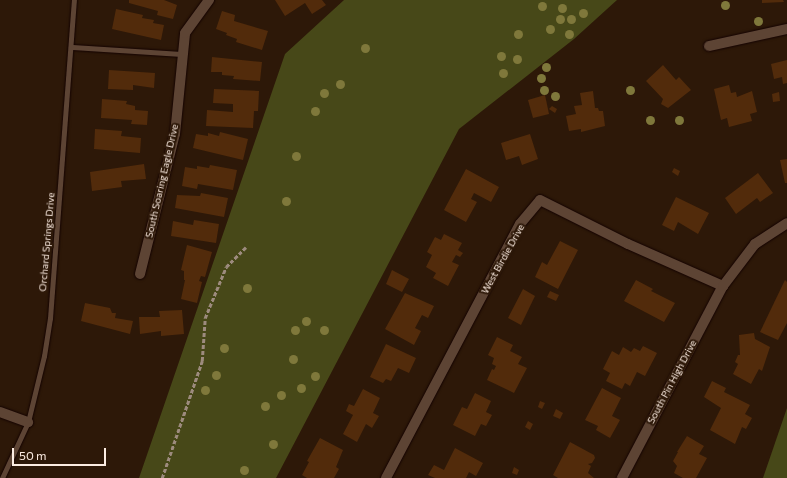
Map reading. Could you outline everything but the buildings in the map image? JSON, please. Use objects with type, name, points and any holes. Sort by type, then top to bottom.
[{"type":"street","name":"South Soaring Eagle Drive","points":[[140,274],[175,134],[185,33],[209,0]]},
{"type":"street","points":[[709,46],[787,29]]},
{"type":"street","name":"West Birdie Drive","points":[[386,478],[520,224],[540,200],[628,244],[723,286]]},
{"type":"street","name":"South Pin High Drive","points":[[622,478],[723,286],[755,244],[787,223]]},
{"type":"street","points":[[0,412],[28,422]]},
{"type":"lane","name":"Orchard Springs Drive","points":[[2,478],[28,422],[42,371],[50,318],[74,0]]},
{"type":"lane","points":[[71,47],[183,54]]},
{"type":"path","points":[[162,478],[202,361],[205,318],[226,267],[246,247]]},
{"type":"shaded area","points":[[344,0],[617,0],[574,39],[459,129],[276,478],[139,478],[285,54]]},
{"type":"shaded area","points":[[787,408],[787,478],[763,478]]}]
